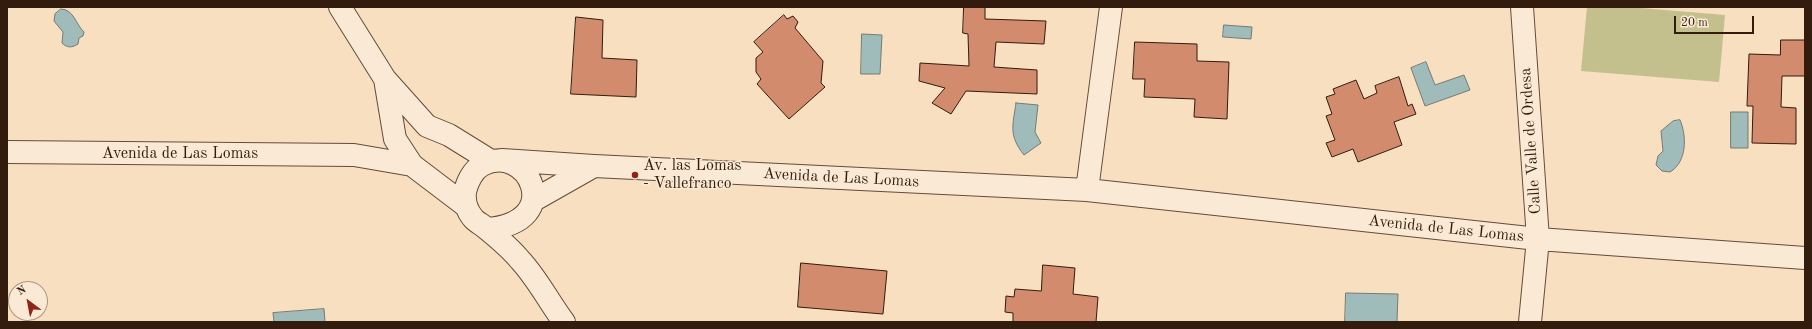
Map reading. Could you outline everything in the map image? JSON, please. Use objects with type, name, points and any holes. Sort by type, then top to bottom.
[{"type":"street","points":[[340,7],[385,79],[427,126],[449,135],[496,160],[514,164],[525,173],[534,187],[534,200],[528,213],[517,222],[502,227],[487,228]]},
{"type":"street","points":[[1087,190],[1111,7]]},
{"type":"street","name":"Calle Valle de Ordesa","points":[[1522,7],[1538,239],[1530,322]]},
{"type":"street","points":[[385,79],[395,139],[412,165],[466,206]]},
{"type":"street","name":"Avenida de Las Lomas","points":[[354,155],[427,126]]},
{"type":"street","name":"Avenida de Las Lomas","points":[[7,152],[354,155],[412,165]]},
{"type":"street","points":[[496,160],[478,168],[469,179],[465,193],[466,206],[473,219],[487,228],[520,259],[564,322]]},
{"type":"street","name":"Avenida de Las Lomas","points":[[496,160],[1087,190],[1538,239],[1805,258]]},
{"type":"street","points":[[534,200],[594,166]]},
{"type":"shaded area","points":[[1587,7],[1629,7],[1725,15],[1719,82],[1581,71]]},
{"type":"water","points":[[61,9],[72,14],[84,32],[83,36],[79,38],[78,44],[74,46],[68,47],[62,43],[63,32],[54,21],[55,14]]},
{"type":"water","points":[[1224,25],[1252,27],[1251,39],[1223,37]]},
{"type":"water","points":[[862,34],[882,35],[880,74],[861,74]]},
{"type":"water","points":[[1426,62],[1435,85],[1464,75],[1470,90],[1425,106],[1411,68]]},
{"type":"water","points":[[1016,103],[1038,105],[1035,132],[1041,143],[1024,155],[1016,142],[1013,130]]},
{"type":"water","points":[[1731,112],[1748,112],[1748,148],[1731,148]]},
{"type":"water","points":[[1680,120],[1684,133],[1684,148],[1680,162],[1676,168],[1670,172],[1662,171],[1656,165],[1658,156],[1663,151],[1661,131],[1673,121]]},
{"type":"water","points":[[1346,293],[1398,294],[1397,322],[1345,322]]},
{"type":"water","points":[[324,309],[325,322],[274,322],[273,313]]},
{"type":"building","points":[[964,7],[985,7],[985,19],[1046,21],[1044,44],[996,42],[994,67],[1037,70],[1037,94],[966,91],[951,114],[932,103],[945,88],[919,81],[920,63],[969,66],[968,34],[963,33]]},
{"type":"building","points":[[784,15],[787,19],[793,16],[798,22],[795,28],[823,61],[821,83],[825,87],[789,119],[757,84],[761,79],[756,72],[756,58],[763,52],[754,42]]},
{"type":"building","points":[[576,17],[603,20],[602,58],[637,60],[636,97],[571,94]]},
{"type":"building","points":[[1781,40],[1805,40],[1805,76],[1782,76],[1781,107],[1796,108],[1796,144],[1752,143],[1753,106],[1747,106],[1749,54],[1780,55]]},
{"type":"building","points":[[1135,42],[1197,44],[1197,61],[1229,62],[1227,119],[1194,117],[1195,99],[1144,97],[1145,79],[1133,79]]},
{"type":"building","points":[[1399,77],[1408,106],[1412,104],[1416,114],[1394,122],[1402,145],[1358,162],[1353,149],[1332,157],[1326,143],[1335,140],[1326,116],[1332,114],[1326,97],[1335,94],[1333,89],[1356,80],[1364,99],[1377,93],[1375,86]]},
{"type":"building","points":[[801,263],[887,271],[883,314],[798,307]]},
{"type":"building","points":[[1043,265],[1075,268],[1073,294],[1098,297],[1096,322],[1013,322],[1013,313],[1005,312],[1006,296],[1014,297],[1015,289],[1041,291]]},
{"type":"place","name":"Av. las Lomas - Vallefranco","points":[[635,175]]}]
